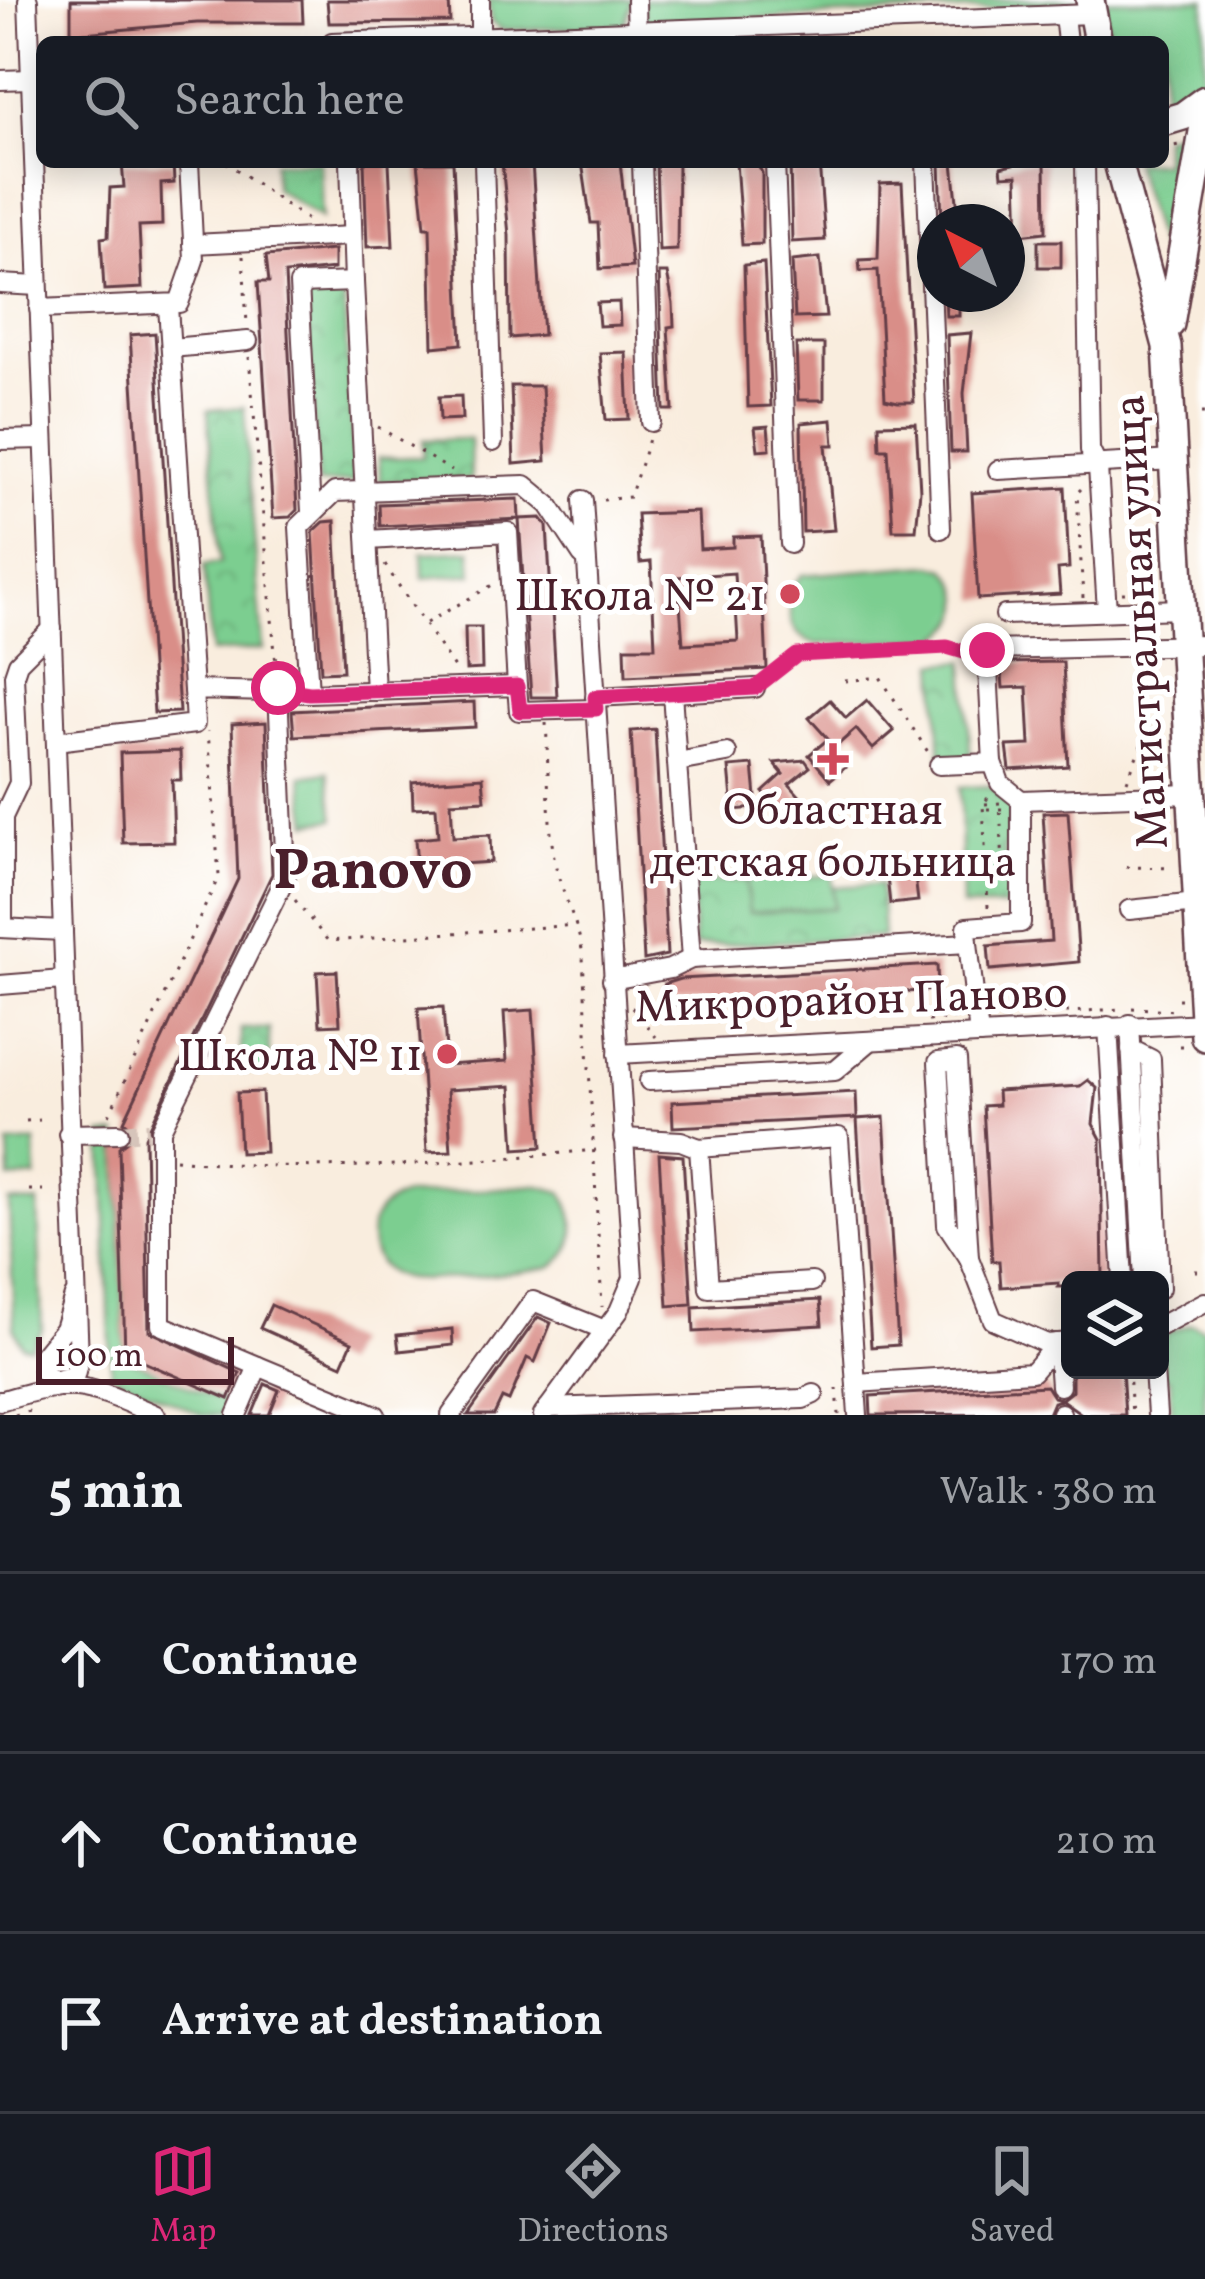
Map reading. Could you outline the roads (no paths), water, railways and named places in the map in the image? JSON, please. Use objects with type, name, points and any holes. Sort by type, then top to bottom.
[{"type":"highway","points":[[1169,120],[1184,116],[1205,100]]},
{"type":"highway","name":"Магистральная улица","points":[[1167,346],[1190,262],[1199,131]]},
{"type":"highway","name":"Магистральная улица","points":[[1120,168],[1167,346],[1181,609],[1194,646],[1196,757],[1189,794],[1204,1022],[1190,1043]]},
{"type":"street","points":[[28,0],[36,57],[31,79],[74,1296],[81,1372],[104,1392]]},
{"type":"street","points":[[480,0],[480,36]]},
{"type":"street","points":[[636,0],[636,36]]},
{"type":"street","points":[[681,36],[920,33],[1086,18]]},
{"type":"street","points":[[0,80],[31,79]]},
{"type":"street","points":[[39,309],[179,303],[193,244],[189,168]]},
{"type":"street","points":[[350,168],[375,691]]},
{"type":"street","points":[[484,168],[493,442]]},
{"type":"street","points":[[642,168],[651,422]]},
{"type":"street","points":[[775,168],[790,544]]},
{"type":"street","points":[[926,168],[941,530]]},
{"type":"street","points":[[1085,168],[1090,450],[1098,467],[1106,602]]},
{"type":"street","points":[[193,244],[352,236]]},
{"type":"street","points":[[311,512],[299,284],[354,282]]},
{"type":"street","points":[[0,284],[38,286]]},
{"type":"street","points":[[56,741],[195,724],[168,306]]},
{"type":"street","points":[[171,348],[248,341]]},
{"type":"street","points":[[0,440],[44,439]]},
{"type":"street","points":[[998,470],[1173,460]]},
{"type":"street","points":[[309,693],[299,527],[335,492],[525,484],[567,527],[588,565]]},
{"type":"street","name":"Микрорайон Паново","points":[[593,500],[588,565],[618,1054],[1204,1022]]},
{"type":"street","points":[[368,540],[508,532],[520,711],[755,688]]},
{"type":"street","points":[[1005,615],[1083,612],[1106,602],[1181,609]]},
{"type":"street","points":[[52,629],[18,663],[14,675],[19,783],[3,817],[2,928],[63,931]]},
{"type":"street","points":[[1061,1342],[993,1320],[970,1258],[947,1225],[938,1062],[958,1060],[969,1036],[967,927],[1021,923],[1011,866],[1014,806],[994,764],[987,650],[1092,644],[1194,646]]},
{"type":"street","points":[[193,690],[278,688],[309,693],[517,686]]},
{"type":"street","points":[[278,688],[283,884],[155,1131],[161,1158],[161,1325],[376,1415]]},
{"type":"street","points":[[672,694],[691,958]]},
{"type":"street","points":[[676,762],[727,753]]},
{"type":"street","points":[[939,765],[994,764]]},
{"type":"street","points":[[19,783],[58,779]]},
{"type":"street","points":[[1014,806],[1121,794],[1189,794]]},
{"type":"street","points":[[1129,910],[1199,892]]},
{"type":"street","points":[[617,988],[691,958],[968,943]]},
{"type":"street","points":[[0,985],[63,980]]},
{"type":"street","points":[[1130,1024],[1143,1271]]},
{"type":"street","points":[[1108,1026],[1123,1271]]},
{"type":"street","points":[[650,1081],[835,1071],[868,1042]]},
{"type":"street","points":[[1131,1049],[1151,1059],[1159,1271]]},
{"type":"street","points":[[545,1412],[633,1278],[618,1054]]},
{"type":"street","points":[[68,1134],[110,1133]]},
{"type":"street","points":[[623,1138],[681,1141],[699,1148],[839,1137],[858,1415]]},
{"type":"street","points":[[699,1148],[709,1288],[812,1282]]},
{"type":"street","points":[[25,1394],[64,1329],[74,1296]]},
{"type":"street","points":[[451,1415],[532,1301],[602,1329]]},
{"type":"street","points":[[1169,1321],[1205,1303]]},
{"type":"street","points":[[49,1348],[63,1345],[79,1359]]},
{"type":"street","points":[[856,1383],[1031,1372],[1061,1346]]},
{"type":"street","points":[[0,1401],[75,1375],[79,1359]]},
{"type":"street","points":[[237,1415],[258,1366]]},
{"type":"street","points":[[41,1367],[47,1378],[104,1392],[156,1415]]},
{"type":"street","points":[[1060,1386],[1061,1375]]},
{"type":"street","points":[[1155,1379],[1157,1415]]},
{"type":"street","points":[[545,1412],[803,1400],[814,1394]]},
{"type":"tunnel","points":[[119,1133],[149,1131]]},
{"type":"place","name":"Школа № 21","points":[[790,594]]},
{"type":"place","name":"Областная детская больница","points":[[833,759]]},
{"type":"place","name":"Школа № 11","points":[[447,1054]]},
{"type":"district","name":"Panovo","points":[[373,868]]}]
